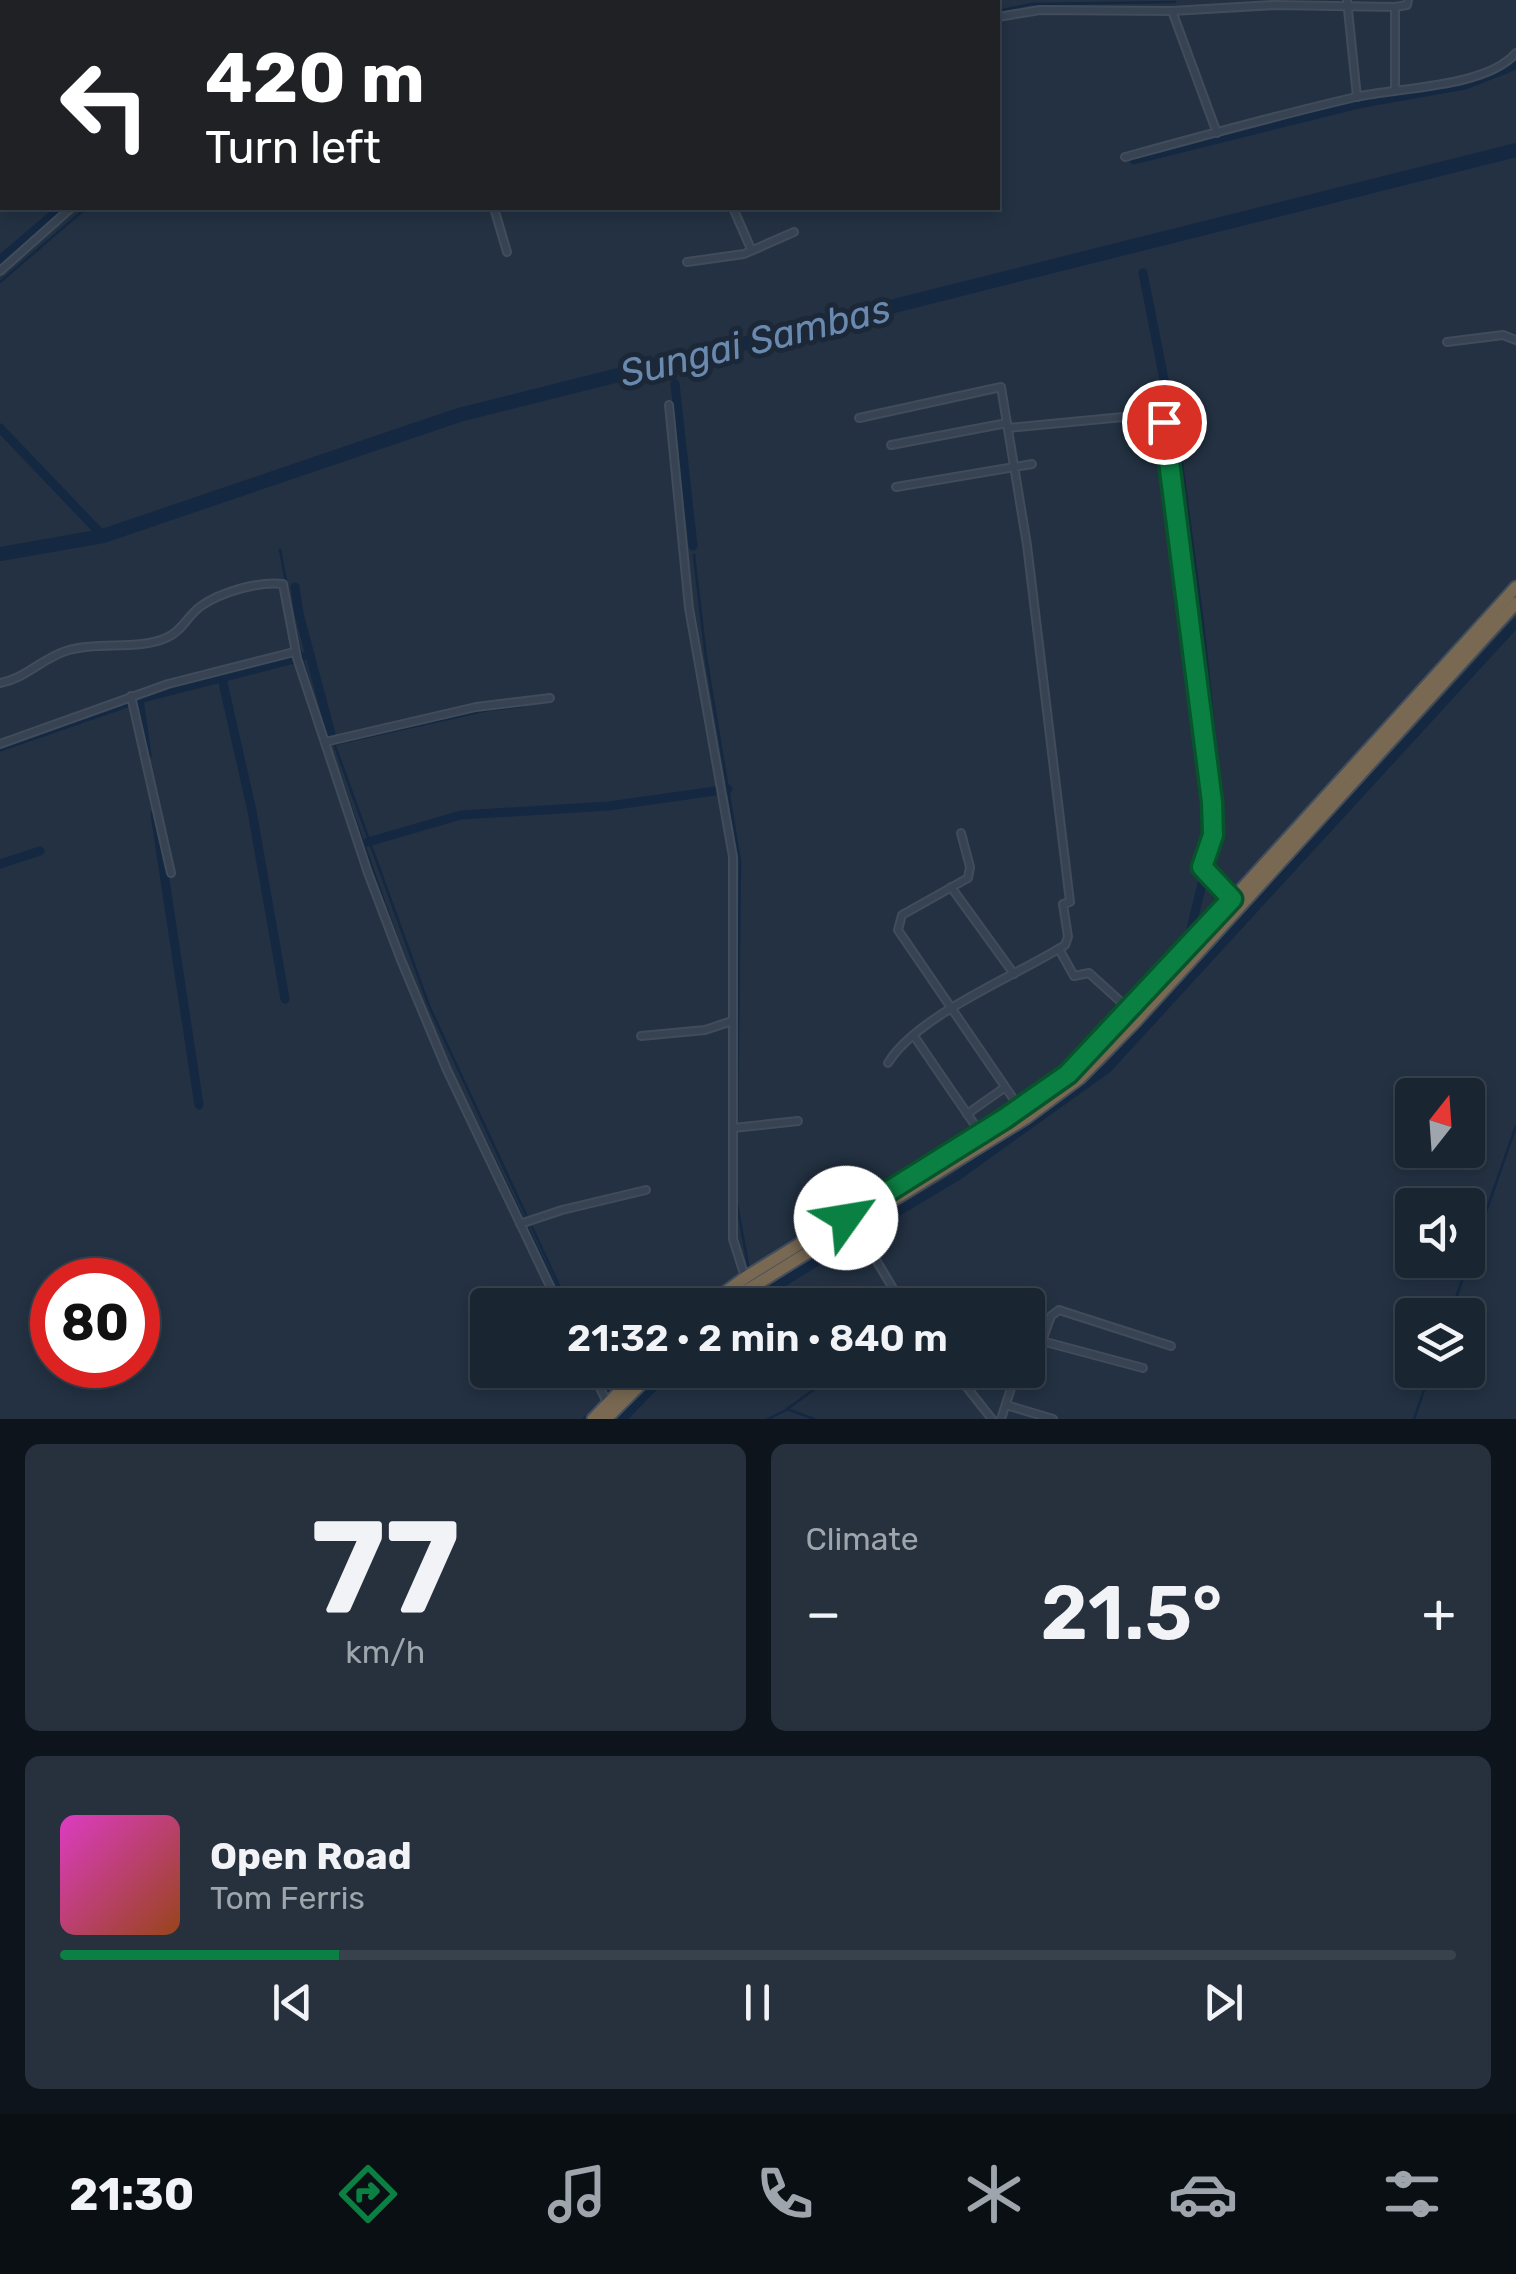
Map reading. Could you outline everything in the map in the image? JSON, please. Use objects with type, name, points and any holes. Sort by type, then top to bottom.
[{"type":"highway","points":[[732,1288],[1026,1118],[1069,1087],[1106,1052],[1232,899],[1516,588]]},
{"type":"highway","points":[[751,1288],[856,1225],[891,1196],[1068,1074],[1209,931],[1516,603]]},
{"type":"highway","points":[[593,1419],[627,1388]]},
{"type":"highway","points":[[606,1419],[633,1388]]},
{"type":"street","points":[[1000,16],[1040,10],[1172,11],[1347,3],[1394,6],[1408,5],[1408,0]]},
{"type":"street","points":[[1347,3],[1357,97]]},
{"type":"street","points":[[1394,6],[1395,90]]},
{"type":"street","points":[[1172,11],[1217,133]]},
{"type":"street","points":[[1126,157],[1357,97],[1448,82],[1492,70],[1516,53]]},
{"type":"street","points":[[0,271],[69,210]]},
{"type":"street","points":[[495,210],[507,252]]},
{"type":"street","points":[[734,210],[751,250]]},
{"type":"street","points":[[687,262],[744,254],[794,232]]},
{"type":"street","points":[[1447,342],[1503,335],[1516,340]]},
{"type":"street","points":[[860,418],[1001,387],[1027,546],[1070,902],[1063,904],[1068,937],[1059,949],[952,1009],[900,1046],[888,1063]]},
{"type":"street","points":[[669,405],[690,608],[733,857],[733,1239],[746,1278]]},
{"type":"street","points":[[891,445],[1007,426],[1144,416],[1158,417],[1164,422],[1211,786],[1213,835],[1202,867],[1232,899]]},
{"type":"street","points":[[896,487],[1032,464]]},
{"type":"street","points":[[0,683],[27,674],[48,658],[71,649],[163,639],[180,630],[196,610],[210,601],[246,588],[276,582],[284,586],[295,652],[400,960],[551,1288]]},
{"type":"street","points":[[0,744],[132,696],[295,652]]},
{"type":"street","points":[[132,696],[170,873]]},
{"type":"street","points":[[325,742],[476,707],[550,698]]},
{"type":"street","points":[[961,833],[970,876],[902,915],[898,925],[902,938],[1020,1108]]},
{"type":"street","points":[[951,887],[1014,974]]},
{"type":"street","points":[[1059,949],[1074,976],[1089,973],[1130,1011]]},
{"type":"street","points":[[640,1036],[705,1030],[732,1021]]},
{"type":"street","points":[[914,1036],[981,1134]]},
{"type":"street","points":[[967,1114],[1004,1088]]},
{"type":"street","points":[[733,1128],[798,1121]]},
{"type":"street","points":[[520,1224],[646,1190]]},
{"type":"street","points":[[856,1225],[893,1288]]},
{"type":"street","points":[[1045,1333],[1058,1310],[1171,1346]]},
{"type":"street","points":[[1045,1341],[1143,1368]]},
{"type":"street","points":[[600,1388],[608,1403]]},
{"type":"street","points":[[967,1388],[992,1419]]},
{"type":"street","points":[[1001,1419],[1011,1388]]},
{"type":"street","points":[[1006,1405],[1053,1419]]},
{"type":"waterway","points":[[1000,11],[1032,4],[1175,2]]},
{"type":"waterway","points":[[1134,160],[1363,103],[1465,85],[1516,65]]},
{"type":"waterway","name":"Sungai Sambas","points":[[0,554],[103,536],[459,415],[1516,150]]},
{"type":"waterway","points":[[0,260],[59,210]]},
{"type":"waterway","points":[[0,282],[84,210]]},
{"type":"waterway","points":[[1143,273],[1175,435],[1200,626],[1220,815],[1207,866]]},
{"type":"waterway","points":[[675,384],[693,546]]},
{"type":"waterway","points":[[0,428],[103,536]]},
{"type":"waterway","points":[[280,550],[298,643],[319,715]]},
{"type":"waterway","points":[[694,555],[706,658],[740,861],[737,1121]]},
{"type":"waterway","points":[[295,587],[331,734]]},
{"type":"waterway","points":[[864,1232],[956,1177],[1108,1068],[1516,623]]},
{"type":"waterway","points":[[147,755],[139,699],[302,657]]},
{"type":"waterway","points":[[222,678],[252,811],[285,999]]},
{"type":"waterway","points":[[0,747],[130,702]]},
{"type":"waterway","points":[[335,744],[488,710],[523,706]]},
{"type":"waterway","points":[[335,746],[429,1006],[526,1215]]},
{"type":"waterway","points":[[331,751],[405,961]]},
{"type":"waterway","points":[[1233,890],[1338,775]]},
{"type":"waterway","points":[[368,842],[461,815],[609,806],[715,791]]},
{"type":"waterway","points":[[155,814],[199,1105]]},
{"type":"waterway","points":[[0,864],[40,851]]},
{"type":"waterway","points":[[1189,937],[1203,880]]},
{"type":"waterway","points":[[1021,1099],[1054,1078],[1224,899]]},
{"type":"waterway","points":[[444,1056],[522,1216]]},
{"type":"waterway","points":[[991,1119],[1011,1106]]},
{"type":"waterway","points":[[1456,1298],[1516,1126]]},
{"type":"waterway","points":[[736,1134],[736,1156]]},
{"type":"waterway","points":[[866,1196],[957,1140]]},
{"type":"waterway","points":[[736,1199],[749,1270]]},
{"type":"waterway","points":[[532,1227],[560,1288]]},
{"type":"waterway","points":[[528,1228],[557,1288]]},
{"type":"waterway","points":[[774,1288],[855,1238]]},
{"type":"waterway","points":[[607,1388],[609,1392],[613,1388]]},
{"type":"waterway","points":[[622,1419],[652,1388]]},
{"type":"waterway","points":[[814,1419],[787,1409],[816,1388]]},
{"type":"waterway","points":[[1414,1419],[1425,1388]]},
{"type":"waterway","points":[[584,1419],[600,1402]]},
{"type":"waterway","points":[[768,1419],[786,1410]]},
{"type":"route","points":[[846,1218],[1044,1094],[1095,1049],[1232,899],[1202,867],[1212,843],[1212,802],[1164,422]]}]
